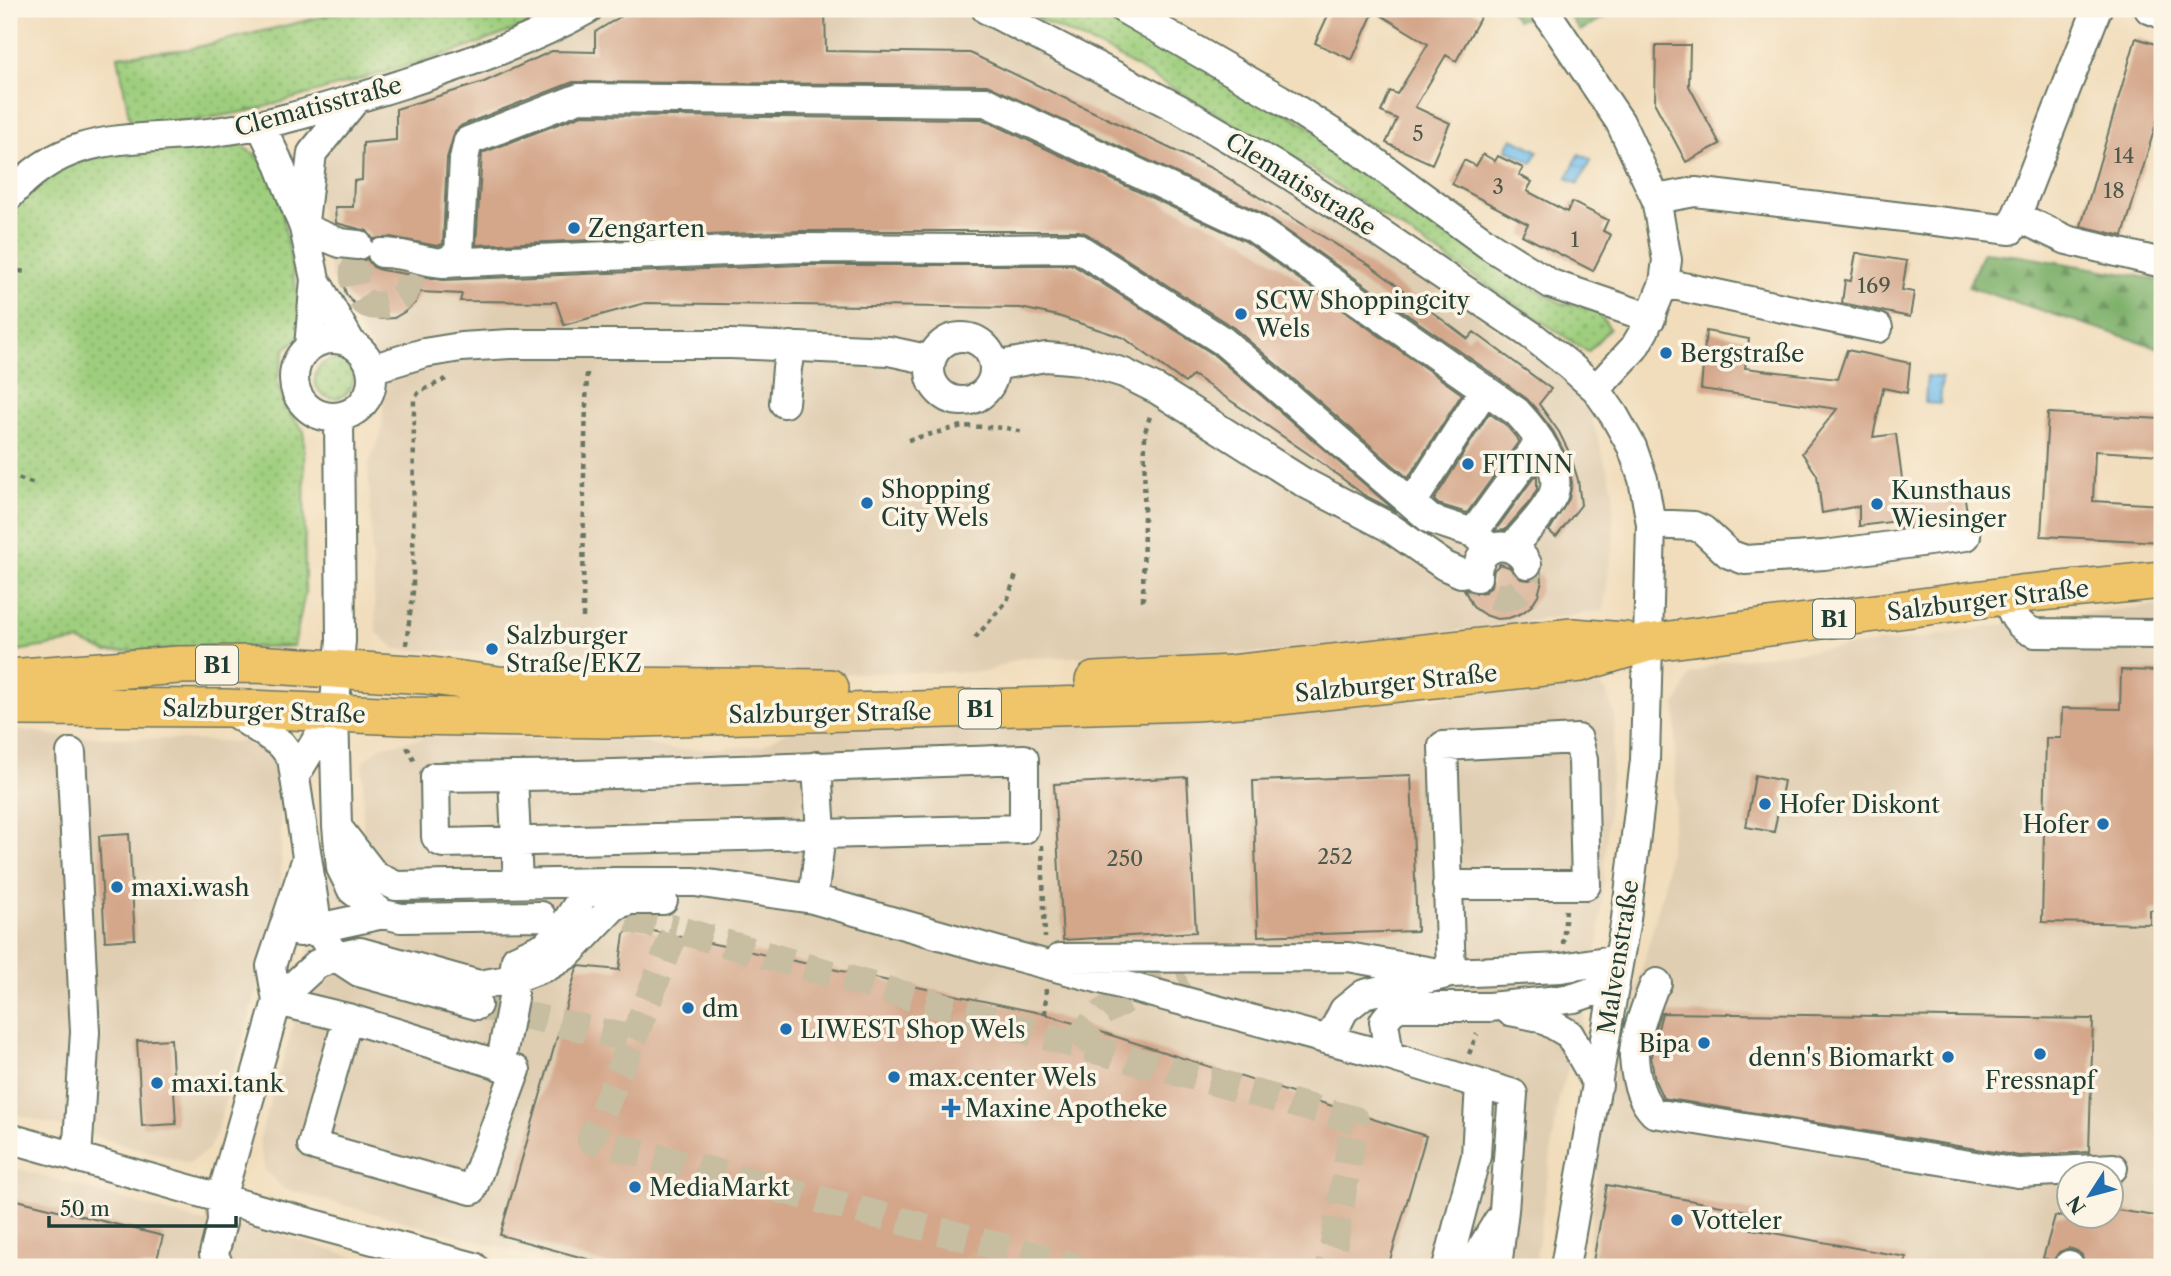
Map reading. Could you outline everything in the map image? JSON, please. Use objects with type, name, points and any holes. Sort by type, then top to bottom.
[{"type":"main road","name":"Salzburger Straße","points":[[9,684],[227,708],[402,716],[607,719],[1194,702],[1580,663],[1647,643],[2007,596],[2162,580]]},
{"type":"main road","name":"Salzburger Straße","points":[[9,684],[178,665],[256,664],[338,668],[499,685],[788,689],[1044,683],[1231,674],[1572,637],[1647,643]]},
{"type":"street","name":"Clematisstraße","points":[[9,196],[20,183],[47,162],[76,148],[110,140],[215,132],[288,118],[467,63],[526,40],[588,9]]},
{"type":"street","name":"Clematisstraße","points":[[986,9],[1181,110],[1276,166],[1531,335],[1596,390],[1615,415],[1632,447],[1643,480],[1651,524]]},
{"type":"street","points":[[1544,9],[1620,122],[1656,199],[1667,260],[1664,283],[1651,318],[1634,348],[1596,390]]},
{"type":"street","points":[[2014,223],[2097,9]]},
{"type":"street","points":[[2149,9],[2162,14]]},
{"type":"street","points":[[1129,10],[1335,134],[1490,246],[1551,284],[1651,318]]},
{"type":"street","points":[[304,228],[312,153],[357,98]]},
{"type":"street","points":[[443,263],[459,254],[464,159],[468,141],[579,98],[986,102],[1253,226],[1517,412],[1534,431],[1554,471],[1554,493],[1535,522],[1500,548],[1484,554],[1477,569],[1469,575],[1444,566],[1389,527],[1303,482],[1158,390],[1124,373],[1081,360],[1046,357],[994,366]]},
{"type":"street","points":[[288,118],[312,153]]},
{"type":"street","points":[[260,124],[304,228],[315,279],[351,343],[364,354],[371,369],[372,386],[366,400],[354,412],[339,418],[321,416],[305,407],[296,391],[293,377],[297,363],[309,346],[322,340],[337,339],[351,343]]},
{"type":"street","points":[[1656,199],[1695,192],[2014,223],[2067,240],[2162,262]]},
{"type":"street","points":[[304,228],[340,243],[443,263],[800,248],[1077,248],[1223,341],[1430,519],[1500,548]]},
{"type":"street","points":[[309,346],[315,279]]},
{"type":"street","points":[[1664,283],[1878,328]]},
{"type":"street","points":[[960,337],[979,341],[992,356],[994,366],[989,387],[972,400],[961,401],[943,394],[932,379],[931,360],[935,351],[950,339],[960,337]]},
{"type":"street","points":[[371,369],[424,353],[461,347],[510,344],[791,346],[890,351],[931,360]]},
{"type":"street","points":[[784,403],[786,368],[791,346]]},
{"type":"street","points":[[1412,503],[1485,389]]},
{"type":"street","points":[[339,418],[341,640],[334,712],[337,826],[341,868],[352,890],[383,914],[401,918],[541,916]]},
{"type":"street","points":[[1500,548],[1540,441]]},
{"type":"street","points":[[1651,524],[1694,526],[1703,530],[1729,554],[1745,560],[1824,555],[1966,536]]},
{"type":"street","name":"Malvenstraße","points":[[1565,1267],[1617,971],[1640,812],[1645,760],[1651,524]]},
{"type":"street","points":[[2007,596],[2011,612],[2020,626],[2035,633],[2162,634]]},
{"type":"street","points":[[227,708],[281,744],[292,758],[318,930],[336,957],[359,972],[477,1005]]},
{"type":"street","points":[[296,774],[334,712]]},
{"type":"street","points":[[1439,973],[1447,886],[1443,746],[1578,739],[1583,760],[1586,884],[1447,886]]},
{"type":"street","points":[[71,753],[85,1032],[76,1158]]},
{"type":"street","points":[[1024,759],[1024,828],[443,843],[436,837],[435,777],[817,766],[1024,759]]},
{"type":"street","points":[[813,899],[821,834],[817,766]]},
{"type":"street","points":[[513,776],[518,883]]},
{"type":"street","points":[[337,826],[375,876],[397,886],[695,882],[813,899],[1007,954],[1180,987],[1561,968],[1617,971]]},
{"type":"street","points":[[219,1267],[214,1254],[222,1222],[221,1198],[277,1001],[271,966],[308,855]]},
{"type":"street","points":[[500,1066],[513,998],[516,959],[545,946],[561,930],[584,895],[613,882]]},
{"type":"street","points":[[277,1001],[317,964],[360,952],[479,985],[513,979],[550,965],[568,954],[614,906],[630,900],[705,901],[740,889]]},
{"type":"street","points":[[281,935],[318,930],[383,914]]},
{"type":"street","points":[[1046,961],[1121,957],[1349,957],[1439,973]]},
{"type":"street","points":[[1121,957],[1180,987],[1329,1040],[1389,1055],[1513,1094],[1497,1267]]},
{"type":"street","points":[[1389,1055],[1384,1021],[1392,1011],[1400,1007],[1489,1007],[1574,998],[1617,971]]},
{"type":"street","points":[[1329,1040],[1344,1010],[1364,994],[1439,973]]},
{"type":"street","points":[[1657,983],[1645,1011],[1633,1054],[1641,1094],[1654,1113],[2018,1173],[2056,1171]]},
{"type":"street","points":[[277,1001],[348,1018],[516,1070],[472,1190],[312,1145],[348,1018]]},
{"type":"street","points":[[1489,1007],[1540,1017],[1569,1034],[1598,1085]]},
{"type":"street","points":[[1447,1267],[1476,1156],[1480,1084]]},
{"type":"street","points":[[9,1138],[474,1267]]},
{"type":"street","points":[[1474,1267],[1475,1259],[1504,1210]]},
{"type":"path","points":[[9,269],[25,272]]},
{"type":"path","points":[[583,618],[587,343]]},
{"type":"path","points":[[402,674],[413,591],[414,399],[419,392],[458,374]]},
{"type":"path","points":[[1143,601],[1146,432],[1158,390]]},
{"type":"path","points":[[908,440],[962,426],[1006,428],[1023,432]]},
{"type":"path","points":[[9,475],[37,485]]},
{"type":"path","points":[[975,638],[1007,601],[1017,572]]},
{"type":"path","points":[[1042,836],[1045,1014]]},
{"type":"shaded area","points":[[613,9],[965,9],[1167,116],[1324,210],[1553,367],[1590,413],[1613,488],[1614,535],[1603,611],[1298,652],[1021,658],[985,672],[659,674],[569,657],[396,649],[376,632],[368,465],[381,435],[386,371],[332,281],[315,184],[337,134],[379,104],[583,25]]},
{"type":"shaded area","points":[[2162,605],[2162,1267],[1586,1267],[1605,1106],[1664,887],[1675,808],[1676,705],[1690,675],[1722,661],[1923,638],[2059,615]]},
{"type":"shaded area","points":[[1590,678],[1606,691],[1615,717],[1599,938],[1581,1029],[1559,1097],[1535,1267],[571,1267],[284,1189],[265,1170],[259,1140],[292,1029],[323,877],[363,838],[363,762],[382,746],[430,737],[633,740],[673,750],[761,746],[788,731],[1430,699]]},
{"type":"shaded area","points":[[9,728],[60,736],[248,742],[268,750],[281,772],[281,906],[216,1134],[208,1150],[189,1163],[9,1112]]},
{"type":"shaded area","points":[[9,1166],[199,1221],[267,1231],[388,1267],[9,1267]]},
{"type":"green space","points":[[354,9],[558,9],[530,24],[461,50],[254,110],[192,121],[130,122],[118,56],[189,49]]},
{"type":"green space","points":[[1016,9],[1108,9],[1159,36],[1338,144],[1526,284],[1561,303],[1595,310],[1610,328],[1588,352],[1310,168],[1110,52]]},
{"type":"green space","points":[[1508,9],[1535,9],[1539,16],[1517,20]]},
{"type":"green space","points":[[1564,9],[1619,9],[1580,31]]},
{"type":"green space","points":[[236,143],[263,159],[279,195],[304,333],[285,349],[277,381],[285,407],[304,431],[305,593],[294,646],[107,652],[79,641],[9,652],[9,214],[58,168],[112,151]]},
{"type":"green space","points":[[1983,252],[2162,280],[2162,349],[1968,287]]},
{"type":"green space","points":[[334,360],[347,366],[353,379],[347,392],[334,398],[321,392],[315,379],[321,366]]},
{"type":"water","points":[[1512,138],[1538,151],[1532,163],[1506,149]]},
{"type":"water","points":[[1579,154],[1591,160],[1578,184],[1567,178]]},
{"type":"water","points":[[1927,376],[1942,378],[1940,404],[1925,403]]},
{"type":"building","points":[[633,9],[825,9],[826,51],[970,53],[1213,169],[1371,266],[1468,339],[1474,332],[1551,389],[1539,404],[1559,432],[1570,454],[1578,480],[1581,505],[1556,537],[1549,531],[1569,499],[1572,483],[1567,457],[1553,431],[1536,409],[1527,399],[1494,375],[1260,212],[987,85],[573,82],[462,125],[455,131],[447,158],[443,244],[437,246],[391,237],[373,239],[367,231],[336,223],[335,207],[353,207],[354,181],[362,180],[363,143],[396,140],[396,109],[484,82],[552,51],[595,52],[595,32]]},
{"type":"building","points":[[1331,9],[1470,9],[1481,16],[1456,61],[1446,55],[1415,107],[1450,123],[1432,164],[1386,143],[1397,119],[1381,112],[1390,91],[1397,94],[1428,44],[1374,11],[1352,60],[1315,43]]},
{"type":"building","points":[[2136,38],[2162,46],[2162,103],[2123,236],[2081,226]]},
{"type":"building","points":[[1656,45],[1690,45],[1689,86],[1720,144],[1686,162],[1655,104]]},
{"type":"building","points":[[582,115],[982,119],[1245,241],[1462,394],[1408,478],[1234,328],[1079,231],[800,231],[476,245],[482,153]]},
{"type":"building","points":[[1483,154],[1495,161],[1498,156],[1523,168],[1519,175],[1532,182],[1527,191],[1567,212],[1572,202],[1608,220],[1603,231],[1611,235],[1593,271],[1522,235],[1528,224],[1452,184],[1464,160],[1476,166]]},
{"type":"building","points":[[1856,253],[1907,261],[1902,290],[1914,292],[1910,317],[1842,303],[1845,280],[1851,281]]},
{"type":"building","points":[[367,259],[373,267],[381,270],[443,280],[800,265],[1073,265],[1213,354],[1397,512],[1364,495],[1193,375],[1185,383],[1124,338],[1058,316],[1021,308],[645,303],[564,325],[556,302],[460,301],[462,294],[420,292],[416,302],[406,311],[394,318],[381,319],[360,311],[346,294],[343,283],[343,270],[347,260],[357,262]]},
{"type":"building","points":[[1706,331],[1749,339],[1745,368],[1837,379],[1847,350],[1910,363],[1907,393],[1883,388],[1873,437],[1896,434],[1904,494],[1963,484],[1967,513],[1962,513],[1963,520],[1898,528],[1897,521],[1859,526],[1859,506],[1822,513],[1817,475],[1802,453],[1837,409],[1701,389]]},
{"type":"building","points":[[1489,413],[1506,425],[1519,441],[1467,513],[1438,504],[1434,500]]},
{"type":"building","points":[[2048,413],[2162,419],[2162,455],[2095,451],[2093,501],[2162,505],[2162,542],[2041,536]]},
{"type":"building","points":[[1537,473],[1537,489],[1531,500],[1505,530],[1495,531]]},
{"type":"building","points":[[1500,564],[1509,567],[1521,579],[1536,578],[1541,573],[1542,581],[1531,606],[1509,618],[1497,619],[1473,607],[1464,589],[1475,593],[1485,592],[1491,586],[1494,570]]},
{"type":"building","name":"Hofer","points":[[2121,670],[2162,671],[2162,910],[2150,910],[2150,924],[2042,922],[2046,738],[2061,738],[2062,708],[2120,709]]},
{"type":"building","points":[[1411,775],[1417,931],[1258,936],[1253,781]]},
{"type":"building","name":"Hofer Diskont","points":[[1755,775],[1784,781],[1774,832],[1746,827]]},
{"type":"building","points":[[1187,777],[1196,932],[1063,940],[1054,784]]},
{"type":"building","name":"maxi.wash","points":[[129,834],[135,939],[105,941],[99,836]]},
{"type":"building","name":"max.center Wels","points":[[634,927],[1045,1014],[1426,1136],[1388,1267],[616,1267],[500,1235],[577,968],[619,970],[624,934]]},
{"type":"building","points":[[1662,1013],[2093,1019],[2089,1152],[2019,1156],[1663,1098],[1655,1081],[1651,1056]]},
{"type":"building","name":"maxi.tank","points":[[171,1039],[176,1124],[142,1126],[137,1041]]},
{"type":"building","name":"Votteler","points":[[1607,1185],[1754,1212],[1751,1229],[1906,1257],[1905,1267],[1592,1267]]},
{"type":"building","points":[[9,1198],[163,1236],[155,1267],[9,1267]]},
{"type":"building","points":[[2126,1211],[2162,1217],[2162,1267],[2085,1267],[2082,1255],[2069,1248],[2059,1252],[2053,1261],[2043,1258],[2055,1216],[2056,1230],[2126,1230]]},
{"type":"tunnel","points":[[378,248],[398,260],[410,280],[406,292],[399,299],[376,306],[360,297],[355,285],[354,270],[367,258],[382,253]]},
{"type":"tunnel","points":[[1461,573],[1477,577],[1483,588],[1492,594],[1510,596],[1524,586],[1527,564]]},
{"type":"tunnel","points":[[586,916],[616,916],[676,929]]},
{"type":"tunnel","points":[[633,1039],[676,929],[1073,1044],[1355,1120],[1330,1267]]},
{"type":"tunnel","points":[[1073,1044],[1103,1012],[1132,996],[1186,976]]},
{"type":"tunnel","points":[[477,1005],[633,1039],[591,1140],[1078,1267]]},
{"type":"place","name":"Zengarten","points":[[574,228]]},
{"type":"place","name":"SCW Shoppingcity Wels","points":[[1241,314]]},
{"type":"place","name":"Bergstraße","points":[[1666,353]]},
{"type":"place","name":"FITINN","points":[[1468,464]]},
{"type":"place","name":"Shopping City Wels","points":[[867,503]]},
{"type":"place","name":"Kunsthaus Wiesinger","points":[[1877,504]]},
{"type":"place","name":"Salzburger Straße/EKZ","points":[[492,649]]},
{"type":"place","name":"Hofer Diskont","points":[[1765,804]]},
{"type":"place","name":"Hofer","points":[[2103,824]]},
{"type":"place","name":"maxi.wash","points":[[117,887]]},
{"type":"place","name":"dm","points":[[688,1008]]},
{"type":"place","name":"LIWEST Shop Wels","points":[[786,1029]]},
{"type":"place","name":"Bipa","points":[[1704,1043]]},
{"type":"place","name":"Fressnapf","points":[[2040,1054]]},
{"type":"place","name":"denn's Biomarkt","points":[[1948,1057]]},
{"type":"place","name":"max.center Wels","points":[[894,1077]]},
{"type":"place","name":"maxi.tank","points":[[157,1083]]},
{"type":"place","name":"Maxine Apotheke","points":[[951,1108]]},
{"type":"place","name":"MediaMarkt","points":[[635,1187]]},
{"type":"place","name":"Votteler","points":[[1677,1220]]}]
